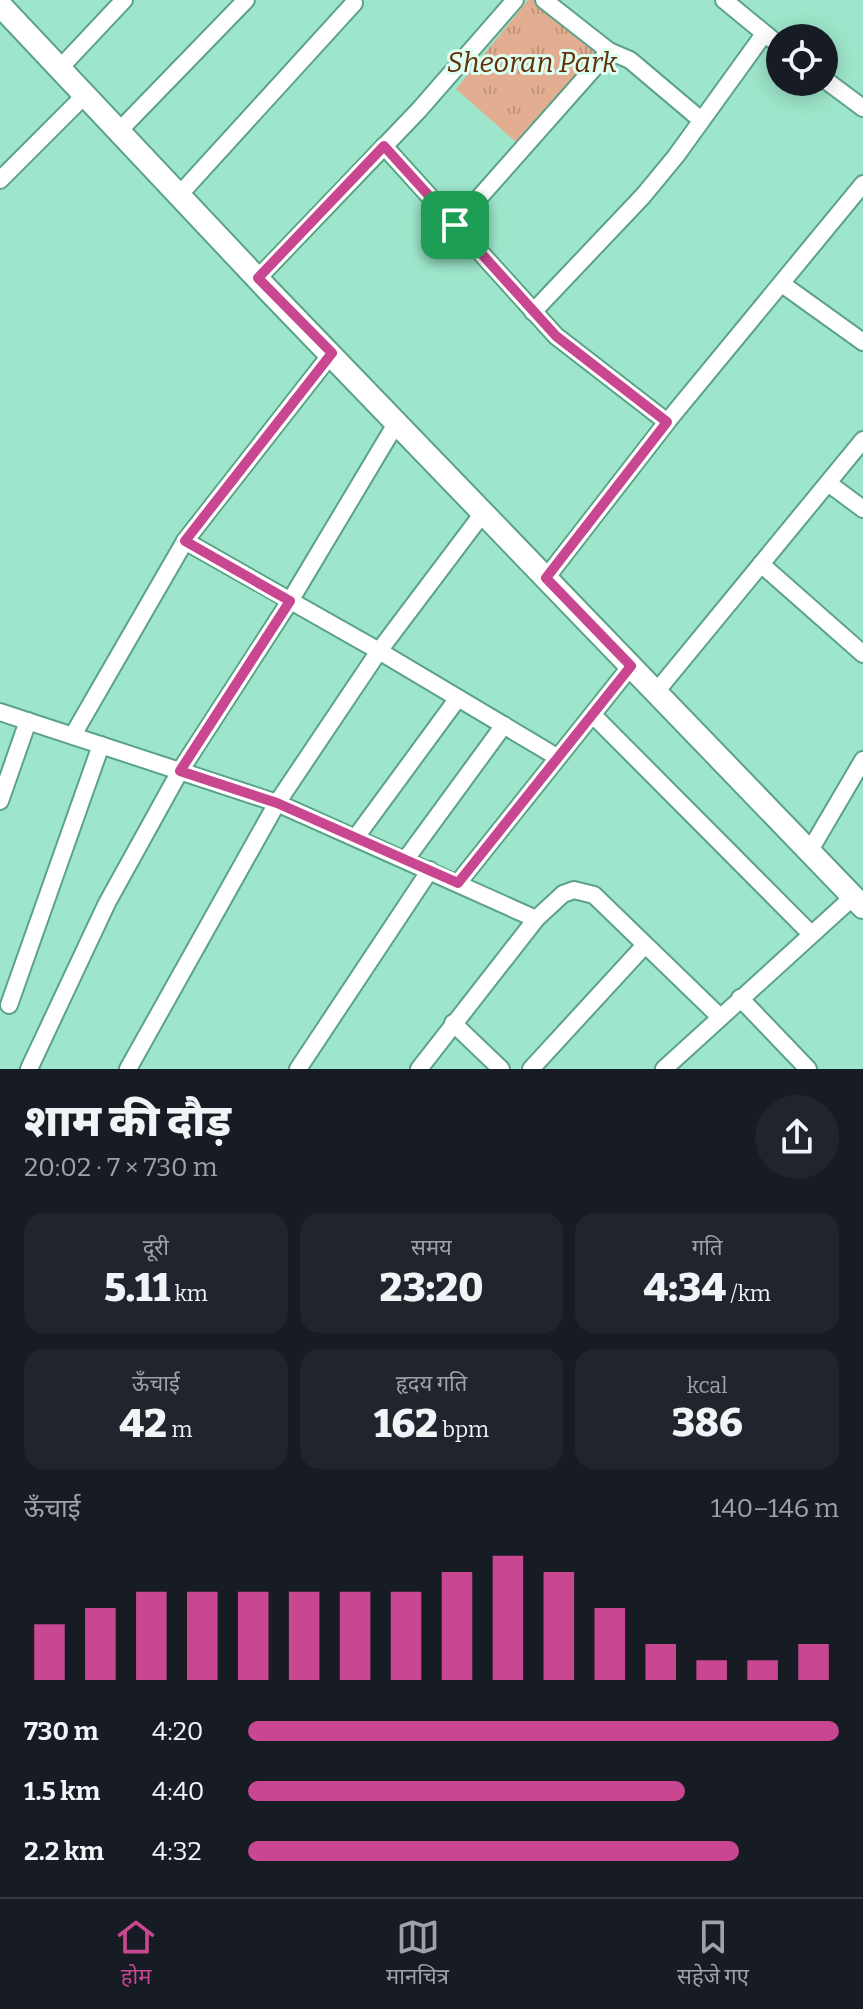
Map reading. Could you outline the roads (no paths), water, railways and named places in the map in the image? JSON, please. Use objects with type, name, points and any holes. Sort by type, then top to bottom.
[{"type":"main road","points":[[9,6],[118,132],[858,902]]},
{"type":"street","points":[[60,68],[124,0]]},
{"type":"street","points":[[118,132],[246,0]]},
{"type":"street","points":[[258,278],[384,146],[515,0]]},
{"type":"street","points":[[544,0],[609,51],[630,60],[701,120]]},
{"type":"street","points":[[533,312],[643,196],[764,34],[724,0]]},
{"type":"street","points":[[180,194],[354,3]]},
{"type":"street","points":[[455,225],[609,51]]},
{"type":"street","points":[[838,89],[863,108]]},
{"type":"street","points":[[0,180],[85,95]]},
{"type":"street","points":[[384,146],[556,336],[667,422]]},
{"type":"street","points":[[546,578],[667,422],[863,184]]},
{"type":"street","points":[[782,284],[863,342]]},
{"type":"street","points":[[73,735],[185,541],[332,353]]},
{"type":"street","points":[[29,1069],[107,903],[180,771],[290,601],[397,422]]},
{"type":"street","points":[[656,692],[863,440]]},
{"type":"street","points":[[828,483],[863,509]]},
{"type":"street","points":[[128,1069],[277,803],[379,651],[483,513]]},
{"type":"street","points":[[185,541],[557,757]]},
{"type":"street","points":[[761,564],[863,654]]},
{"type":"street","points":[[458,883],[631,666]]},
{"type":"street","points":[[356,837],[458,698]]},
{"type":"street","points":[[0,712],[277,803],[536,919]]},
{"type":"street","points":[[593,715],[811,934]]},
{"type":"street","points":[[0,801],[28,721]]},
{"type":"street","points":[[406,859],[504,725]]},
{"type":"street","points":[[9,1005],[101,745]]},
{"type":"street","points":[[809,852],[863,760]]},
{"type":"street","points":[[298,1069],[430,870]]},
{"type":"street","points":[[419,1069],[536,919],[563,894],[574,890],[594,895],[720,1017]]},
{"type":"street","points":[[664,1069],[811,934],[858,902]]},
{"type":"street","points":[[531,1069],[645,945]]},
{"type":"street","points":[[740,998],[808,1069]]},
{"type":"street","points":[[453,1023],[501,1069]]},
{"type":"park label","name":"Sheoran Park","points":[[532,62]]}]
